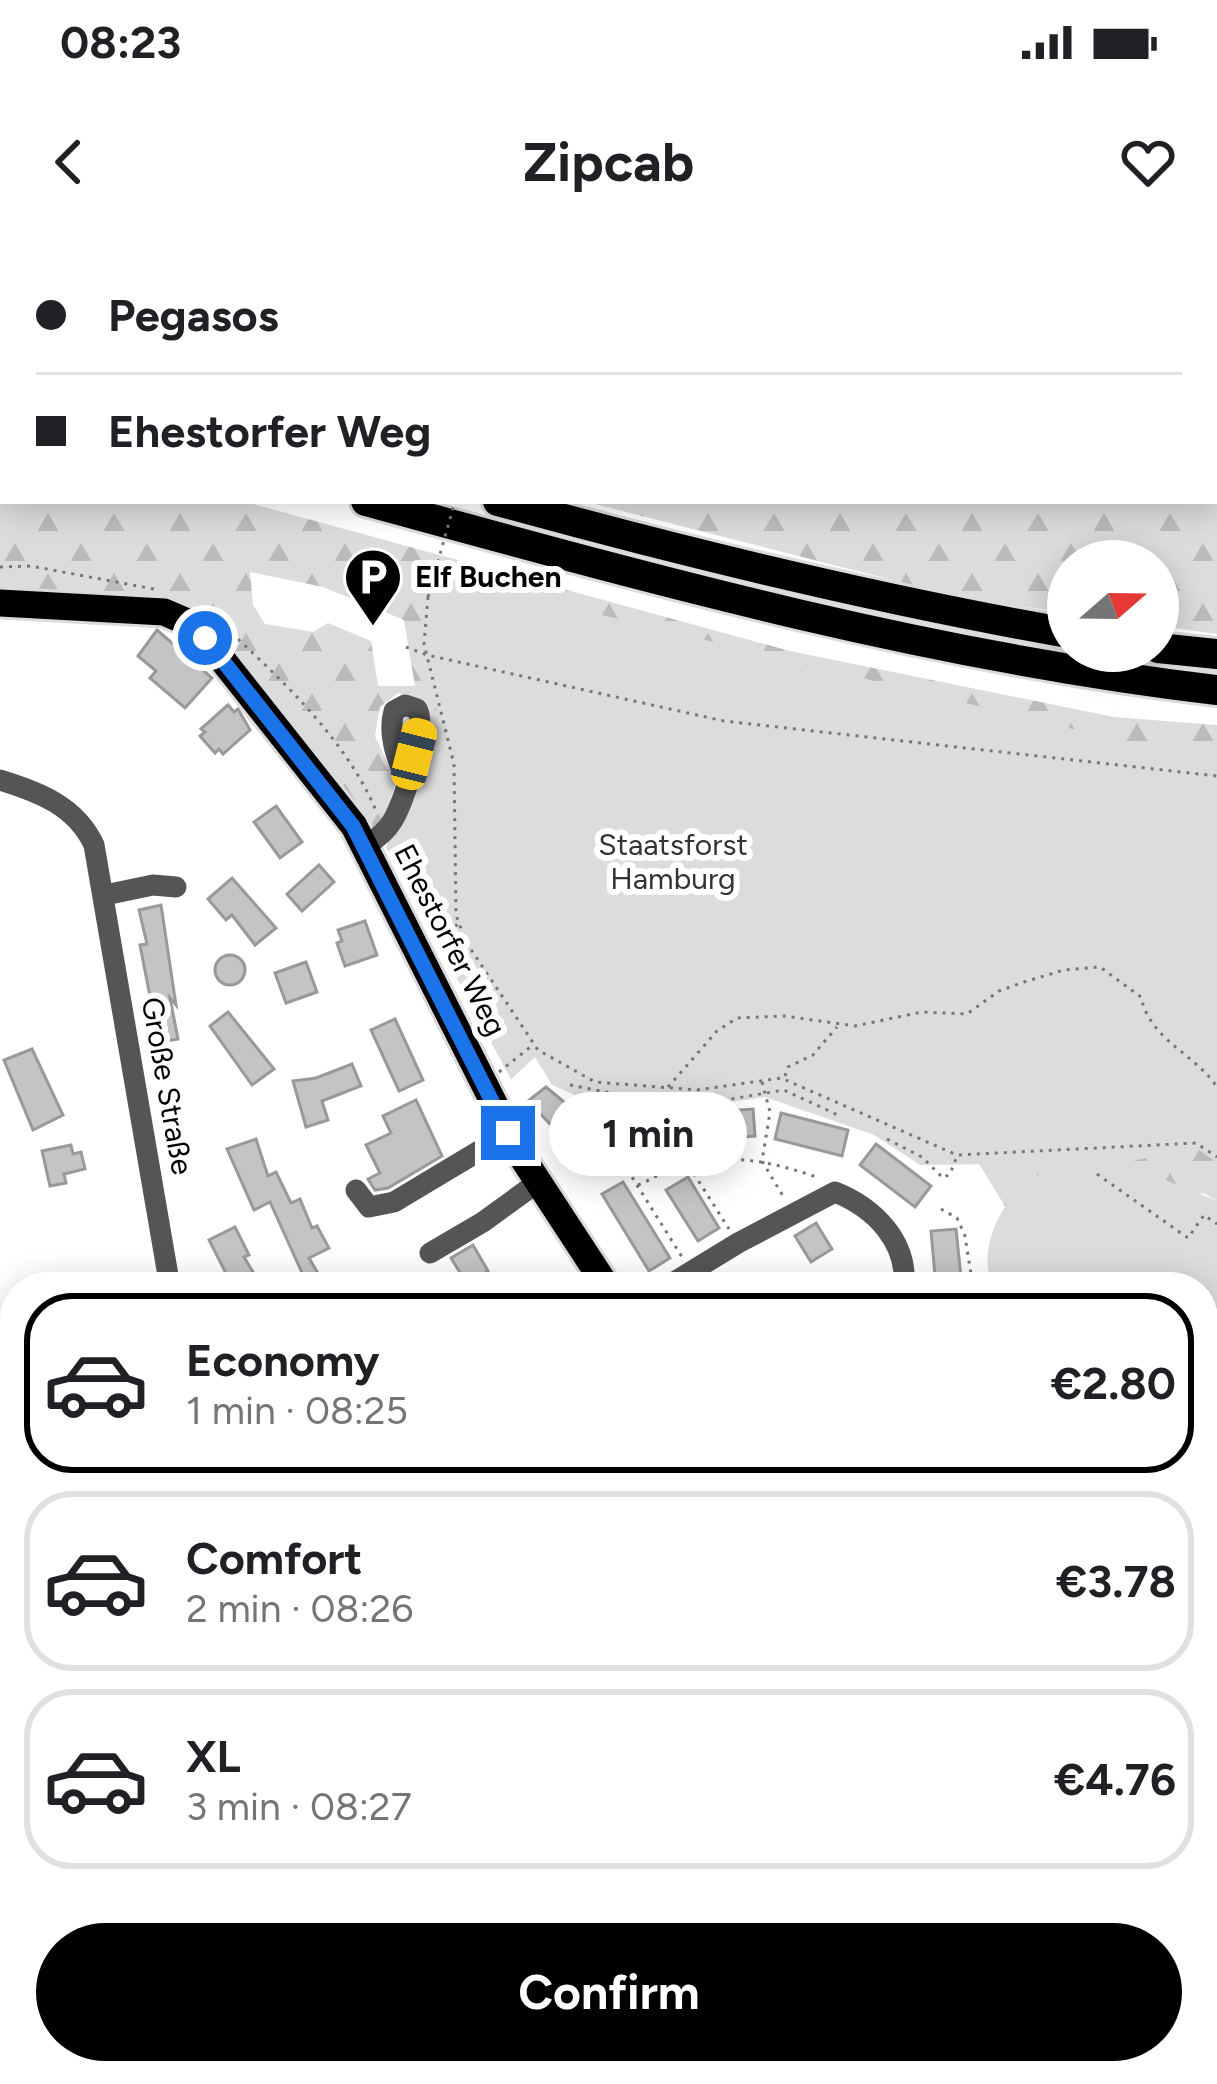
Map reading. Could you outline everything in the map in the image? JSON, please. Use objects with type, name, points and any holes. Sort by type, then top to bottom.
[{"type":"highway","points":[[376,504],[848,628],[1120,678],[1217,690]]},
{"type":"highway","points":[[509,504],[705,557],[1047,629]]},
{"type":"highway","points":[[1179,649],[1217,654]]},
{"type":"main road","name":"Ehestorfer Weg","points":[[0,603],[149,611],[185,621],[205,638],[329,793],[365,846],[508,1133],[597,1272]]},
{"type":"street","name":"Große Straße","points":[[0,780],[44,795],[76,818],[94,845],[168,1272]]},
{"type":"street","points":[[365,846],[380,837],[392,820],[407,783]]},
{"type":"street","points":[[105,895],[153,885],[176,887]]},
{"type":"street","points":[[356,1190],[375,1209],[394,1202],[508,1133]]},
{"type":"street","points":[[430,1253],[538,1182]]},
{"type":"street","points":[[692,1272],[835,1192],[886,1226],[900,1251],[902,1272]]},
{"type":"path","points":[[454,504],[423,620],[427,656],[454,764],[456,915],[466,942],[471,980]]},
{"type":"path","points":[[406,647],[427,656],[724,721],[1217,776]]},
{"type":"path","points":[[466,942],[534,1044],[595,1082],[697,1090],[785,1079],[957,1155],[1196,1143],[1217,1157]]},
{"type":"path","points":[[667,1088],[716,1031],[737,1018],[784,1016],[838,1025],[884,1022],[922,1012],[967,1014],[1024,982],[1064,970],[1100,967],[1141,998],[1145,1016],[1207,1072],[1217,1087]]},
{"type":"path","points":[[785,1079],[788,1067],[813,1055],[838,1025]]},
{"type":"path","points":[[497,1073],[534,1044]]},
{"type":"path","points":[[762,1081],[770,1112],[762,1161],[793,1213]]},
{"type":"path","points":[[570,1085],[631,1097],[707,1103],[784,1090],[839,1116]]},
{"type":"path","points":[[631,1097],[627,1169],[679,1253]]},
{"type":"path","points":[[887,1139],[922,1157],[943,1178],[950,1174],[957,1155]]},
{"type":"path","points":[[636,1185],[688,1164],[727,1159],[762,1161],[824,1180],[835,1192]]},
{"type":"path","points":[[688,1164],[728,1227]]},
{"type":"path","points":[[1097,1174],[1188,1238],[1204,1215],[1217,1224]]},
{"type":"path","points":[[941,1209],[957,1218],[971,1272]]},
{"type":"green space","name":"Staatsforst Hamburg","points":[[0,504],[253,504],[790,651],[1114,717],[1217,725],[1217,1201],[1205,1194],[1034,1177],[1006,1208],[979,1164],[944,1160],[779,1085],[535,1057],[511,1079],[386,847],[416,781],[421,700],[398,693],[380,707],[375,736],[396,781],[386,816],[372,831],[223,646],[176,605],[0,593]],"holes":[[[250,572],[323,587],[404,620],[415,686],[378,686],[371,641],[328,623],[313,632],[265,624],[253,605]]]},
{"type":"green space","points":[[595,504],[1217,504],[1217,634],[1179,629],[1179,540],[1047,540],[1047,610],[963,598]]},
{"type":"green space","name":"Staatsforst Hamburg","points":[[441,576],[1217,764],[1217,1162],[1194,1147],[1124,1163],[1217,1201],[1217,1272],[989,1272],[990,1242],[1011,1199],[1038,1175],[1078,1163],[920,1165],[874,1135],[765,1097],[668,1111],[600,1106],[552,1085],[535,1057],[511,1079],[392,846],[380,837],[422,765],[439,696],[423,633]]},
{"type":"building","points":[[157,630],[212,678],[185,708],[150,678],[156,671],[138,656]]},
{"type":"building","points":[[228,705],[234,712],[238,709],[250,730],[223,754],[219,749],[215,753],[200,736],[205,732],[201,729]]},
{"type":"building","points":[[276,806],[302,842],[280,858],[254,822]]},
{"type":"building","points":[[319,865],[334,882],[302,911],[287,894]]},
{"type":"building","points":[[232,878],[276,928],[255,945],[232,915],[226,920],[208,899]]},
{"type":"building","points":[[161,905],[178,1039],[155,1043],[140,945],[147,944],[139,910]]},
{"type":"building","points":[[365,921],[377,955],[345,966],[338,930]]},
{"type":"building","points":[[230,955],[241,959],[245,970],[241,981],[230,985],[219,981],[215,970],[219,959]]},
{"type":"building","points":[[306,962],[317,992],[286,1003],[275,973]]},
{"type":"building","points":[[228,1012],[274,1069],[252,1085],[210,1026]]},
{"type":"building","points":[[395,1019],[423,1080],[399,1091],[371,1030]]},
{"type":"building","points":[[32,1049],[63,1115],[33,1130],[4,1060]]},
{"type":"building","points":[[352,1064],[361,1086],[322,1101],[328,1120],[306,1127],[293,1081]]},
{"type":"building","points":[[546,1087],[576,1112],[614,1118],[616,1142],[582,1139],[550,1124],[528,1101]]},
{"type":"building","points":[[416,1100],[442,1156],[388,1188],[375,1190],[368,1179],[380,1173],[366,1145],[391,1133],[383,1116]]},
{"type":"building","points":[[753,1109],[755,1136],[644,1144],[642,1117]]},
{"type":"building","points":[[781,1113],[848,1130],[842,1156],[775,1139]]},
{"type":"building","points":[[256,1139],[268,1176],[276,1172],[291,1203],[300,1199],[312,1228],[317,1226],[329,1248],[309,1258],[317,1272],[302,1272],[270,1202],[254,1210],[227,1149]]},
{"type":"building","points":[[876,1144],[931,1186],[915,1207],[860,1165]]},
{"type":"building","points":[[71,1145],[73,1154],[81,1152],[85,1169],[64,1174],[66,1183],[50,1186],[42,1151]]},
{"type":"building","points":[[688,1177],[719,1228],[698,1241],[666,1190]]},
{"type":"building","points":[[623,1182],[670,1258],[649,1271],[602,1194]]},
{"type":"building","points":[[816,1223],[832,1249],[811,1262],[795,1236]]},
{"type":"building","points":[[235,1227],[253,1272],[225,1272],[209,1240]]},
{"type":"building","points":[[956,1229],[960,1272],[935,1272],[931,1231]]},
{"type":"building","points":[[473,1245],[488,1271],[460,1272],[451,1258]]},
{"type":"place","name":"Elf Buchen","points":[[373,628]]},
{"type":"route","points":[[205,638],[353,826],[508,1133]]}]
